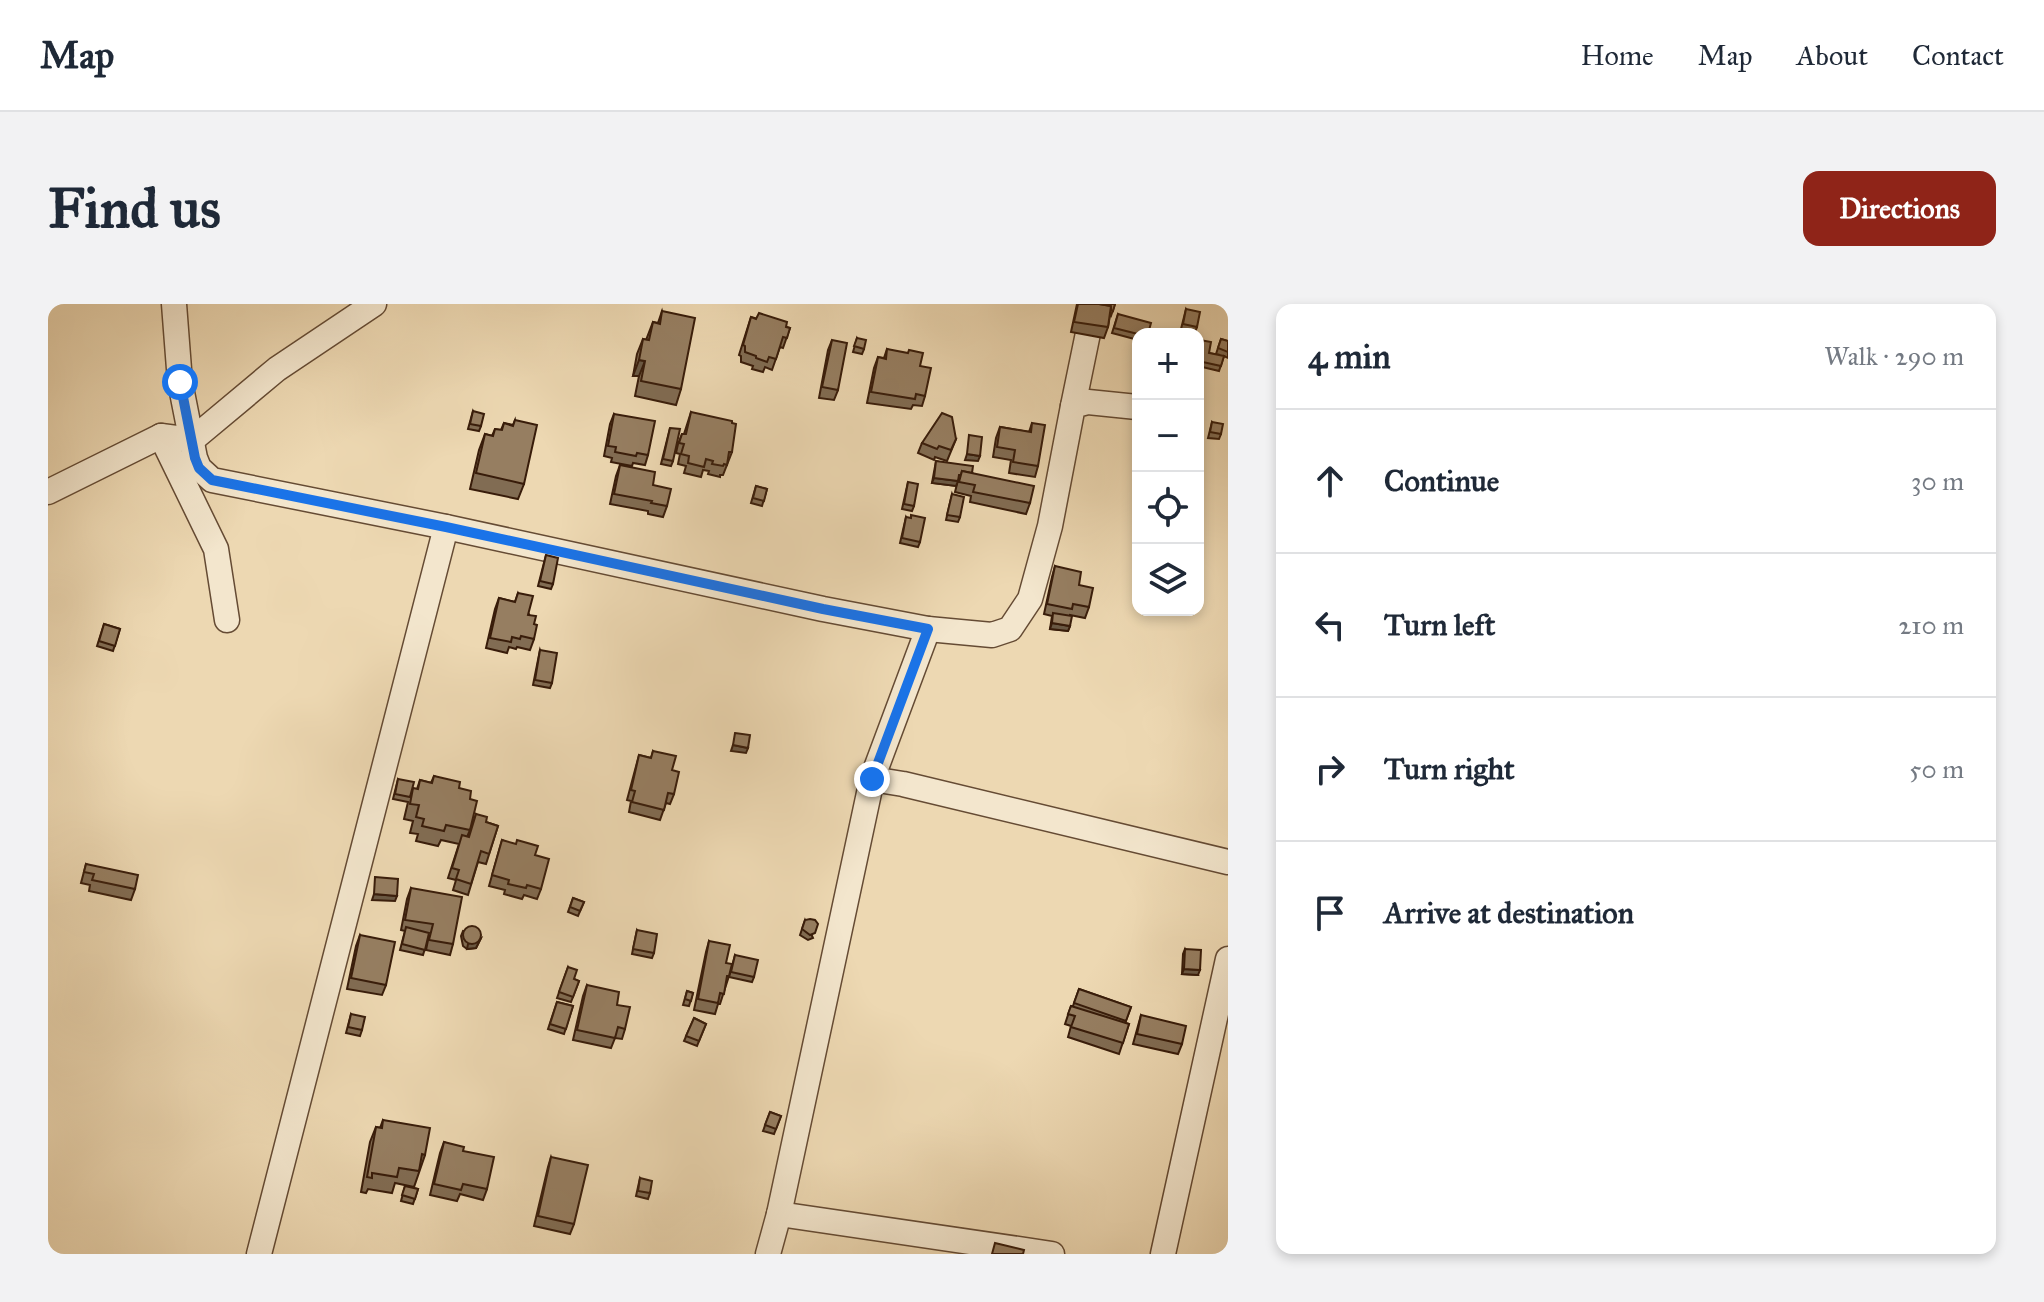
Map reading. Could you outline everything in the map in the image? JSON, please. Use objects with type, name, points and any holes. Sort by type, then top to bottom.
[{"type":"street","points":[[174,304],[180,382],[192,440],[199,468],[212,480],[823,609],[928,629],[992,635],[1010,629],[1020,617],[1030,599],[1042,561],[1094,304]]},
{"type":"street","points":[[48,492],[161,436],[192,440],[277,369],[374,304]]},
{"type":"street","points":[[1073,406],[1088,402],[1132,406]]},
{"type":"street","points":[[161,436],[216,549],[227,620]]},
{"type":"street","points":[[259,1254],[446,527]]},
{"type":"street","points":[[768,1254],[872,779],[928,629]]},
{"type":"street","points":[[872,779],[1228,862]]},
{"type":"street","points":[[1163,1254],[1228,959]]},
{"type":"street","points":[[779,1214],[1052,1254]]},
{"type":"building","points":[[1078,304],[1111,306],[1108,327],[1074,322]]},
{"type":"building","points":[[1186,309],[1200,312],[1197,327],[1183,324]]},
{"type":"building","points":[[662,311],[695,318],[681,389],[641,381],[645,361],[639,360],[643,339],[649,340],[653,322],[660,324]]},
{"type":"building","points":[[759,313],[787,322],[786,327],[790,328],[787,338],[783,337],[776,359],[769,357],[767,362],[745,352],[743,345],[751,317],[756,319]]},
{"type":"building","points":[[1118,314],[1151,323],[1150,328],[1132,328],[1132,332],[1114,328]]},
{"type":"building","points":[[857,338],[866,340],[864,349],[854,346]]},
{"type":"building","points":[[1221,339],[1228,341],[1228,352],[1218,348]]},
{"type":"building","points":[[832,340],[847,343],[838,390],[822,387]]},
{"type":"building","points":[[1204,341],[1211,342],[1209,353],[1224,356],[1221,366],[1204,362]]},
{"type":"building","points":[[887,349],[923,353],[920,366],[931,368],[925,396],[916,394],[915,399],[871,392],[878,357],[886,359]]},
{"type":"building","points":[[473,411],[484,414],[481,426],[470,424]]},
{"type":"building","points":[[691,412],[736,424],[727,465],[712,464],[713,461],[706,459],[704,467],[688,463],[689,456],[681,454],[684,444],[679,443],[682,434],[686,434]]},
{"type":"building","points":[[942,413],[952,417],[956,439],[951,450],[922,443]]},
{"type":"building","points":[[614,414],[655,421],[648,455],[615,452],[616,447],[608,446]]},
{"type":"building","points":[[515,420],[537,425],[524,484],[476,473],[485,434],[493,436],[495,429],[502,430],[504,423],[513,426]]},
{"type":"building","points":[[1212,422],[1223,424],[1221,434],[1210,432]]},
{"type":"building","points":[[1032,423],[1045,425],[1038,466],[1013,462],[1015,450],[997,447],[1000,427],[1031,432]]},
{"type":"building","points":[[670,428],[680,429],[673,461],[663,459]]},
{"type":"building","points":[[969,435],[982,437],[980,456],[967,454]]},
{"type":"building","points":[[936,461],[973,466],[972,473],[962,471],[958,481],[934,478]]},
{"type":"building","points":[[620,465],[655,472],[653,485],[671,489],[667,506],[614,494]]},
{"type":"building","points":[[962,471],[1034,486],[1030,503],[973,492],[975,485],[959,482]]},
{"type":"building","points":[[908,482],[918,484],[914,506],[904,504]]},
{"type":"building","points":[[756,486],[767,489],[764,501],[753,498]]},
{"type":"building","points":[[952,494],[964,497],[960,517],[947,515]]},
{"type":"building","points":[[911,515],[925,518],[920,542],[902,538],[906,517],[911,518]]},
{"type":"building","points":[[546,555],[558,558],[553,584],[540,581]]},
{"type":"building","points":[[1055,566],[1081,572],[1079,585],[1093,588],[1089,607],[1073,604],[1072,609],[1047,604]]},
{"type":"building","points":[[518,593],[533,596],[528,615],[536,616],[534,639],[512,637],[511,642],[490,638],[499,598],[515,602]]},
{"type":"building","points":[[1053,613],[1072,616],[1070,626],[1052,623]]},
{"type":"building","points":[[104,624],[120,629],[115,646],[99,641]]},
{"type":"building","points":[[540,650],[557,653],[552,683],[535,680]]},
{"type":"building","points":[[735,733],[750,735],[748,748],[733,745]]},
{"type":"building","points":[[653,751],[676,756],[672,770],[679,772],[674,794],[668,793],[664,810],[632,802],[635,791],[631,790],[639,755],[651,758]]},
{"type":"building","points":[[434,776],[460,782],[459,788],[471,791],[470,799],[477,801],[470,830],[446,825],[444,831],[422,826],[424,819],[416,817],[419,805],[410,804],[413,788],[418,789],[420,780],[432,783]]},
{"type":"building","points":[[398,779],[414,782],[410,797],[395,794]]},
{"type":"building","points":[[476,814],[487,817],[486,822],[498,826],[489,854],[481,851],[471,884],[456,879],[459,870],[452,868],[462,835],[469,837]]},
{"type":"building","points":[[502,840],[516,844],[517,840],[538,846],[535,855],[549,859],[541,889],[508,884],[509,880],[492,875]]},
{"type":"building","points":[[86,864],[138,875],[135,889],[92,880],[94,874],[84,872]]},
{"type":"building","points":[[375,877],[398,879],[397,896],[374,894]]},
{"type":"building","points":[[411,888],[462,897],[453,944],[429,940],[433,924],[405,920]]},
{"type":"building","points":[[573,898],[584,902],[580,911],[570,907]]},
{"type":"building","points":[[810,919],[818,924],[815,933],[810,935],[802,929],[805,920]]},
{"type":"building","points":[[472,926],[481,935],[472,944],[463,935]]},
{"type":"building","points":[[406,927],[429,933],[425,950],[402,944]]},
{"type":"building","points":[[637,930],[657,934],[654,953],[633,949]]},
{"type":"building","points":[[360,935],[395,942],[386,985],[351,978]]},
{"type":"building","points":[[709,941],[730,945],[726,963],[732,964],[724,994],[720,993],[718,1003],[698,999]]},
{"type":"building","points":[[1185,949],[1201,950],[1200,970],[1184,969]]},
{"type":"building","points":[[735,955],[758,960],[754,977],[731,972]]},
{"type":"building","points":[[568,967],[577,970],[574,979],[579,981],[573,997],[559,992]]},
{"type":"building","points":[[587,985],[619,992],[617,1005],[630,1007],[625,1029],[618,1027],[615,1038],[577,1030]]},
{"type":"building","points":[[1079,989],[1131,1007],[1126,1021],[1074,1003]]},
{"type":"building","points":[[687,991],[693,993],[691,1001],[685,999]]},
{"type":"building","points":[[557,1002],[573,1006],[566,1029],[550,1024]]},
{"type":"building","points":[[1071,1006],[1129,1024],[1123,1043],[1071,1027],[1075,1016],[1068,1014]]},
{"type":"building","points":[[351,1014],[365,1017],[362,1030],[348,1027]]},
{"type":"building","points":[[1141,1015],[1186,1026],[1182,1044],[1137,1034]]},
{"type":"building","points":[[694,1018],[706,1024],[699,1041],[686,1036]]},
{"type":"building","points":[[770,1112],[781,1116],[776,1129],[765,1125]]},
{"type":"building","points":[[383,1120],[430,1128],[419,1171],[399,1168],[397,1177],[372,1173],[372,1178],[367,1177],[376,1127],[382,1128]]},
{"type":"building","points":[[444,1142],[464,1147],[463,1151],[494,1157],[487,1189],[463,1184],[461,1190],[434,1184]]},
{"type":"building","points":[[551,1157],[588,1165],[574,1224],[538,1216]]},
{"type":"building","points":[[640,1178],[652,1181],[650,1193],[638,1191]]},
{"type":"building","points":[[405,1186],[418,1189],[415,1199],[402,1195]]},
{"type":"building","points":[[995,1243],[1024,1250],[1023,1254],[992,1254]]},
{"type":"route","points":[[180,382],[195,458],[199,468],[212,480],[928,629],[872,779]]}]
